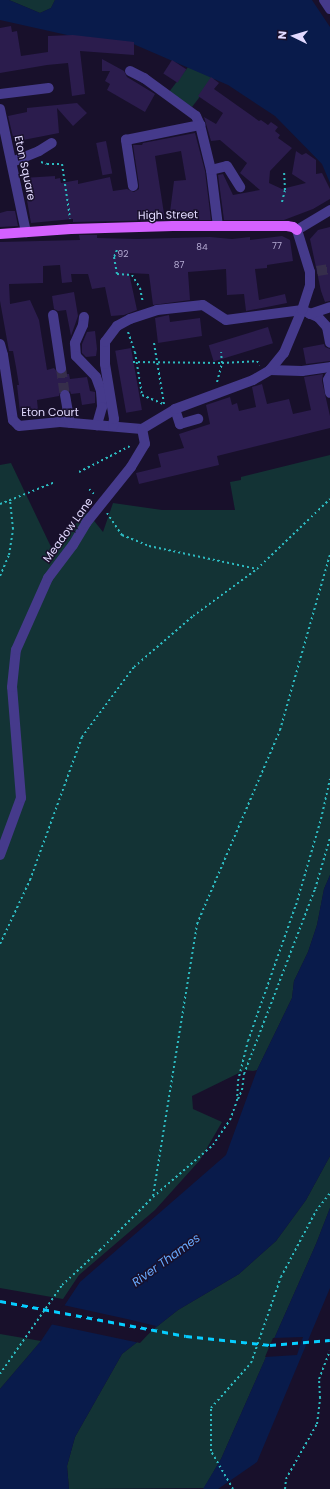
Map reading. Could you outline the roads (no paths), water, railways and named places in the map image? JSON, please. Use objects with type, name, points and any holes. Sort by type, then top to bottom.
[{"type":"main road","name":"High Street","points":[[0,234],[71,229],[218,226],[287,226],[293,227],[297,230]]},
{"type":"street","points":[[324,0],[330,9]]},
{"type":"street","points":[[130,71],[147,75],[196,116],[200,125],[211,170],[218,226]]},
{"type":"street","points":[[0,94],[49,88]]},
{"type":"street","name":"Eton Square","points":[[0,109],[2,130],[12,162],[26,232]]},
{"type":"street","points":[[133,186],[126,140],[200,125]]},
{"type":"street","points":[[12,162],[52,143]]},
{"type":"street","points":[[211,170],[227,166],[240,188]]},
{"type":"street","points":[[144,434],[165,410],[175,409],[253,380],[267,372],[284,353],[306,312],[314,271],[297,230],[330,210]]},
{"type":"street","points":[[114,426],[105,364],[105,342],[117,326],[123,322],[157,310],[203,305],[226,320],[306,312],[330,307]]},
{"type":"street","points":[[306,312],[318,317],[327,327],[330,343]]},
{"type":"street","points":[[53,315],[61,368]]},
{"type":"street","points":[[84,317],[83,325],[75,343],[76,356],[96,377],[101,391],[102,407],[98,425]]},
{"type":"street","name":"Eton Court","points":[[0,344],[13,420],[19,426],[70,422],[114,426],[144,434]]},
{"type":"street","points":[[267,372],[302,371],[330,367]]},
{"type":"street","points":[[330,376],[328,380],[330,392]]},
{"type":"street","points":[[66,395],[70,422]]},
{"type":"street","points":[[175,409],[180,424],[198,418]]},
{"type":"street","name":"Meadow Lane","points":[[0,855],[21,798],[12,687],[16,650],[48,578],[73,545],[86,523],[131,467],[145,444],[144,434]]},
{"type":"water","points":[[0,0],[9,0],[40,13],[51,8],[55,0],[312,0],[330,27],[330,183],[322,164],[275,116],[228,85],[131,43],[76,37],[0,20]]},
{"type":"water","name":"River Thames","points":[[330,875],[330,1156],[306,1200],[276,1241],[239,1274],[178,1310],[122,1354],[75,1437],[67,1466],[69,1489],[0,1489],[0,1389],[41,1341],[80,1282],[226,1155],[257,1070],[292,998],[294,981],[308,952],[317,925],[324,889]]},
{"type":"water","points":[[330,1208],[330,1288],[257,1462],[218,1489],[203,1489],[221,1459],[316,1244]]},
{"type":"tunnel","points":[[317,271],[330,269]]},
{"type":"tunnel","points":[[61,368],[65,395]]},
{"type":"railway","points":[[0,1301],[186,1336],[270,1345],[330,1340]]}]
